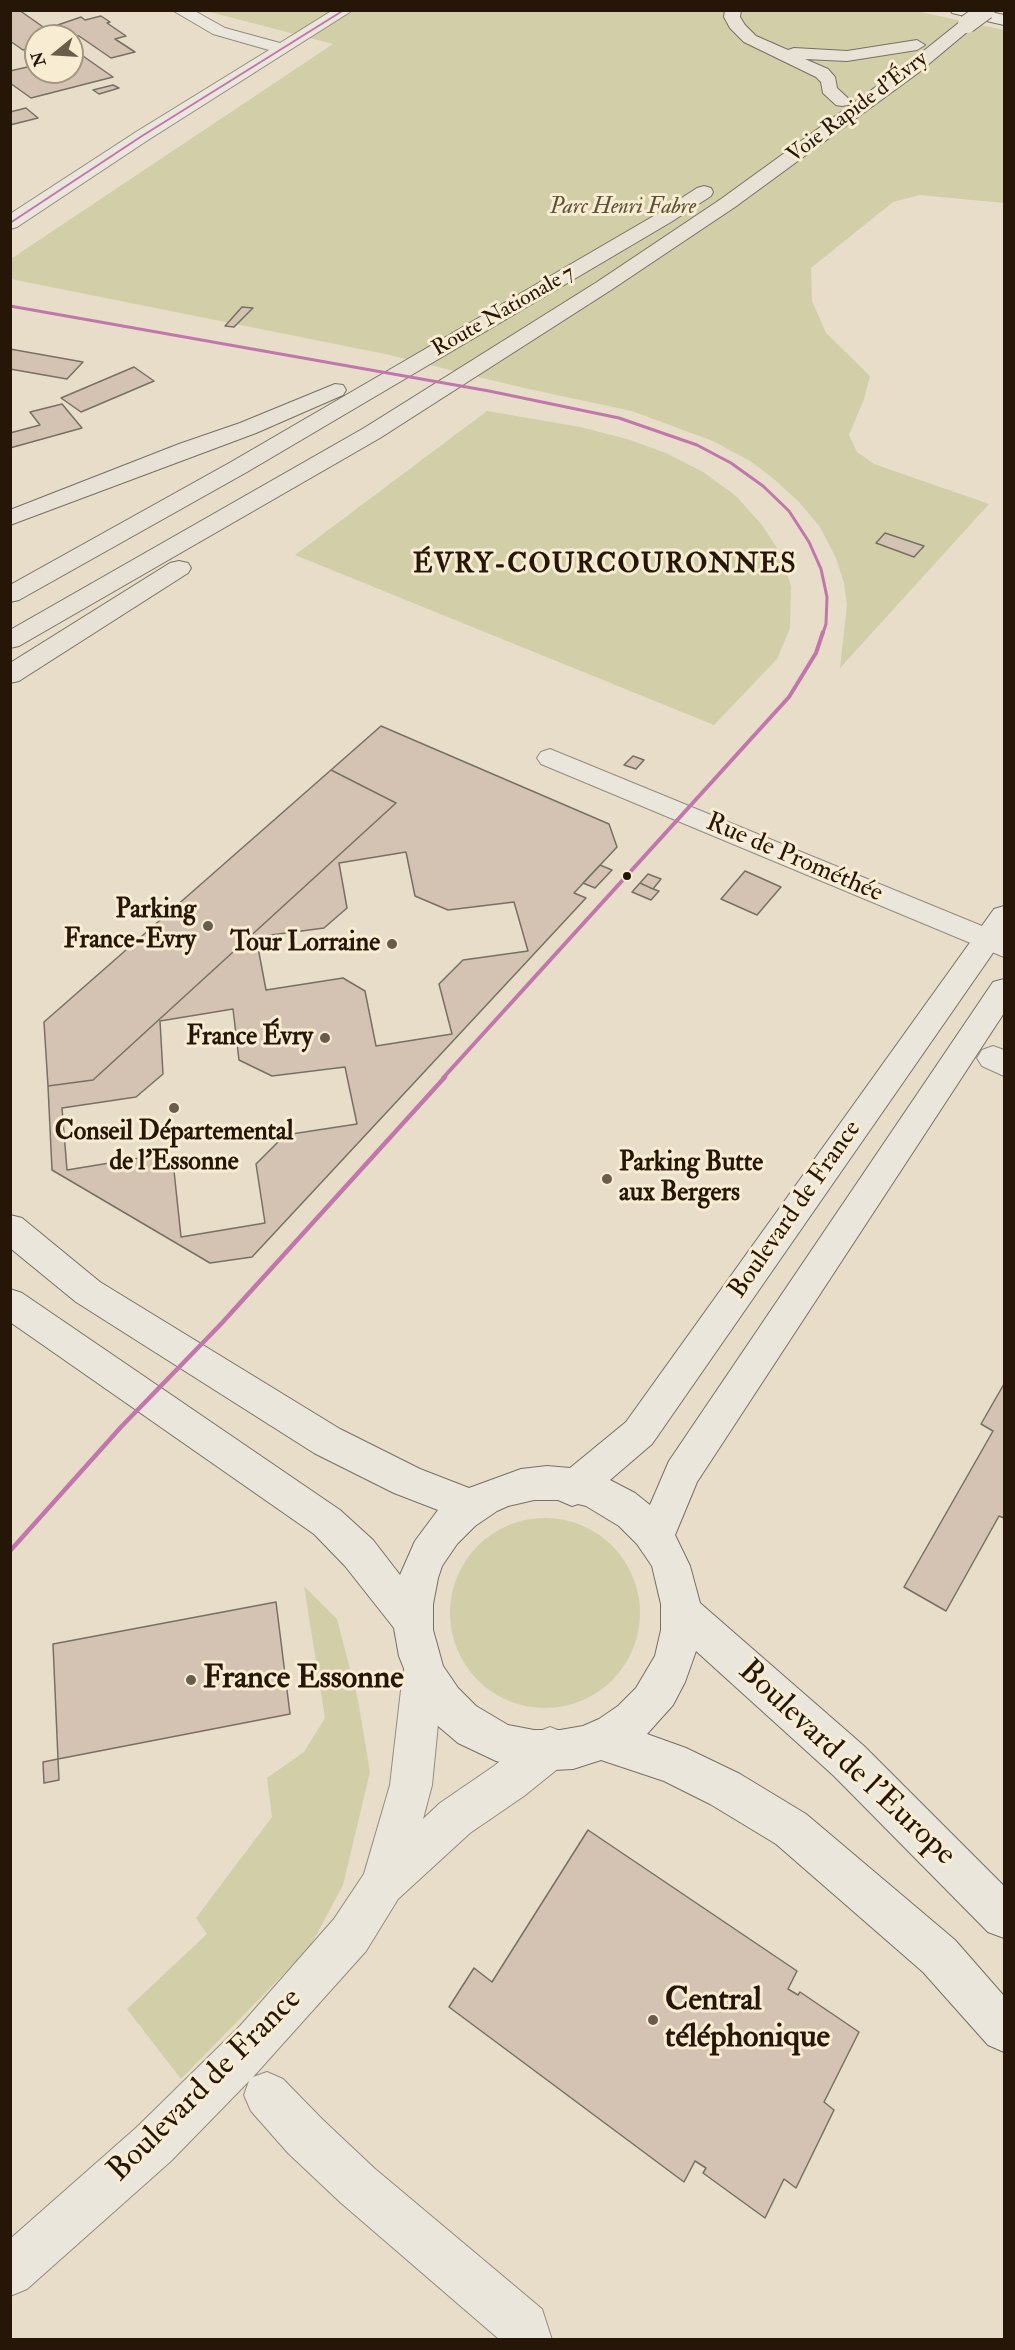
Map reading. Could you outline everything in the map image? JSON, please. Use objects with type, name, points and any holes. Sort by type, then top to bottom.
[{"type":"main road","points":[[180,10],[219,31],[283,49]]},
{"type":"main road","points":[[10,223],[85,173],[345,10]]},
{"type":"main road","name":"Voie Rapide d'Évry","points":[[728,203],[912,69],[959,16],[986,10]]},
{"type":"main road","points":[[739,15],[750,39],[801,61],[822,73],[829,81],[829,89],[842,101]]},
{"type":"main road","points":[[772,147],[842,101],[959,16],[1005,20]]},
{"type":"main road","points":[[771,50],[847,56],[917,45]]},
{"type":"main road","name":"Route Nationale 7","points":[[10,595],[239,467],[664,218],[722,180]]},
{"type":"main road","name":"Route Nationale 7","points":[[10,641],[372,433],[604,286],[728,203]]},
{"type":"main road","points":[[10,518],[187,449],[248,428],[357,381],[409,367]]},
{"type":"main road","points":[[10,675],[357,455],[372,433]]},
{"type":"main road","name":"Rue de Prométhée","points":[[550,758],[999,934]]},
{"type":"main road","name":"Boulevard de France","points":[[572,1489],[639,1433],[999,934]]},
{"type":"main road","name":"Boulevard de France","points":[[655,1538],[682,1473],[1005,990]]},
{"type":"main road","points":[[10,1228],[88,1292],[327,1441],[407,1481],[472,1506]]},
{"type":"main road","points":[[10,1303],[327,1522],[359,1553],[409,1617]]},
{"type":"main road","points":[[546,1485],[572,1489],[618,1506],[638,1520],[668,1554],[683,1594],[684,1637],[679,1659],[670,1680],[640,1715],[620,1729],[575,1746],[550,1748],[511,1742],[475,1727],[445,1704],[423,1673],[411,1645],[409,1617],[413,1584],[425,1553],[446,1527],[472,1506],[495,1495],[520,1489],[546,1485]]},
{"type":"main road","name":"Boulevard de l'Europe","points":[[685,1615],[849,1761],[1005,1916]]},
{"type":"main road","name":"Boulevard de France","points":[[383,1884],[411,1785],[423,1673]]},
{"type":"main road","points":[[598,1739],[671,1762],[725,1789],[790,1829],[939,1956],[1005,2029]]},
{"type":"main road","name":"Boulevard de France","points":[[10,2272],[154,2144],[256,2042],[350,1935],[383,1884],[455,1818],[509,1781],[550,1748]]},
{"type":"main road","points":[[267,2095],[305,2136],[357,2186],[525,2327],[527,2340]]},
{"type":"green space","name":"Parc Henri Fabre","points":[[911,10],[1004,30],[1004,203],[920,195],[893,202],[811,268],[812,301],[826,333],[870,376],[864,399],[849,435],[857,452],[874,464],[989,504],[840,668],[847,605],[844,583],[836,558],[820,527],[800,503],[774,479],[750,461],[713,441],[632,411],[524,388],[385,354],[11,279],[11,259],[333,44],[206,11]]},
{"type":"green space","points":[[487,411],[580,427],[627,439],[666,453],[703,472],[736,496],[762,525],[782,556],[791,587],[790,628],[777,659],[714,725],[295,555]]},
{"type":"green space","points":[[554,1518],[582,1525],[613,1545],[633,1576],[639,1594],[639,1632],[633,1650],[613,1681],[582,1701],[564,1707],[536,1708],[526,1707],[500,1697],[484,1687],[471,1674],[457,1650],[451,1632],[450,1604],[451,1594],[461,1568],[471,1552],[484,1539],[508,1525],[526,1519]]},
{"type":"green space","points":[[304,1586],[337,1619],[358,1700],[370,1772],[343,1885],[310,1947],[181,2079],[127,2009],[207,1934],[196,1918],[272,1817],[267,1778],[304,1752],[325,1718]]},
{"type":"building","points":[[10,10],[19,10],[39,24],[24,24],[24,50],[10,41]]},
{"type":"building","points":[[101,16],[110,22],[107,23],[126,36],[115,39],[135,52],[111,58],[84,39],[84,24],[61,24],[81,17],[85,20]]},
{"type":"building","points":[[84,57],[113,77],[31,98],[10,83],[10,71],[24,68],[24,84],[84,84]]},
{"type":"building","points":[[113,85],[119,88],[99,94],[93,90]]},
{"type":"building","points":[[26,108],[38,118],[10,125],[10,112]]},
{"type":"building","points":[[242,307],[253,308],[234,327],[225,326]]},
{"type":"building","points":[[10,349],[83,362],[67,379],[10,369]]},
{"type":"building","points":[[134,367],[154,381],[81,412],[61,398]]},
{"type":"building","points":[[62,404],[82,428],[10,448],[10,433],[40,425],[30,412]]},
{"type":"building","points":[[885,533],[924,546],[914,557],[876,543]]},
{"type":"building","points":[[381,726],[609,824],[617,847],[574,893],[586,898],[252,1257],[210,1263],[52,1170],[48,1086],[93,1080],[396,803],[331,770]]},
{"type":"building","points":[[633,756],[644,760],[636,769],[624,765]]},
{"type":"building","name":"Parking France-Evry","points":[[331,770],[396,803],[93,1080],[48,1086],[44,1022]]},
{"type":"building","name":"Tour Lorraine","points":[[406,852],[415,896],[448,910],[514,902],[528,951],[463,960],[439,984],[452,1034],[376,1046],[365,991],[343,978],[266,990],[256,937],[324,928],[347,908],[339,863]]},
{"type":"building","points":[[600,865],[612,870],[595,888],[583,883]]},
{"type":"building","points":[[745,871],[781,887],[757,915],[721,899]]},
{"type":"building","points":[[648,874],[661,879],[653,889],[640,883]]},
{"type":"building","points":[[640,883],[659,891],[651,900],[632,892]]},
{"type":"building","points":[[233,1009],[239,1060],[272,1076],[345,1067],[357,1124],[285,1135],[256,1164],[265,1223],[181,1237],[174,1171],[152,1156],[67,1170],[62,1108],[136,1097],[163,1074],[160,1021]]},
{"type":"building","points":[[1004,1384],[1004,1518],[999,1516],[946,1611],[904,1587],[993,1431],[981,1424]]},
{"type":"building","name":"France Essonne","points":[[276,1602],[290,1714],[58,1759],[53,1644]]},
{"type":"building","points":[[58,1759],[59,1780],[44,1783],[43,1762]]},
{"type":"building","name":"Central téléphonique","points":[[588,1830],[797,1971],[788,1989],[798,1995],[800,1992],[859,2032],[824,2102],[834,2110],[796,2188],[784,2179],[765,2218],[703,2173],[706,2168],[695,2161],[684,2182],[449,2007],[474,1968],[492,1982]]},
{"type":"transit line","points":[[10,223],[142,136],[344,10]]},
{"type":"transit line","points":[[10,306],[489,391],[619,418],[658,430],[697,445],[731,463],[763,486],[789,511],[809,542],[821,569],[827,597],[826,624],[816,653],[789,697],[221,1324],[121,1427],[10,1551]]},
{"type":"place","name":"Parking France-Evry","points":[[208,926]]},
{"type":"place","name":"Tour Lorraine","points":[[392,944]]},
{"type":"place","name":"France Évry","points":[[325,1038]]},
{"type":"place","name":"Conseil Départemental de l'Essonne","points":[[174,1108]]},
{"type":"place","name":"Parking Butte aux Bergers","points":[[607,1179]]},
{"type":"place","name":"France Essonne","points":[[191,1680]]},
{"type":"place","name":"Central téléphonique","points":[[653,2020]]},
{"type":"district","name":"ÉVRY-COURCOURONNES","points":[[605,566]]}]
